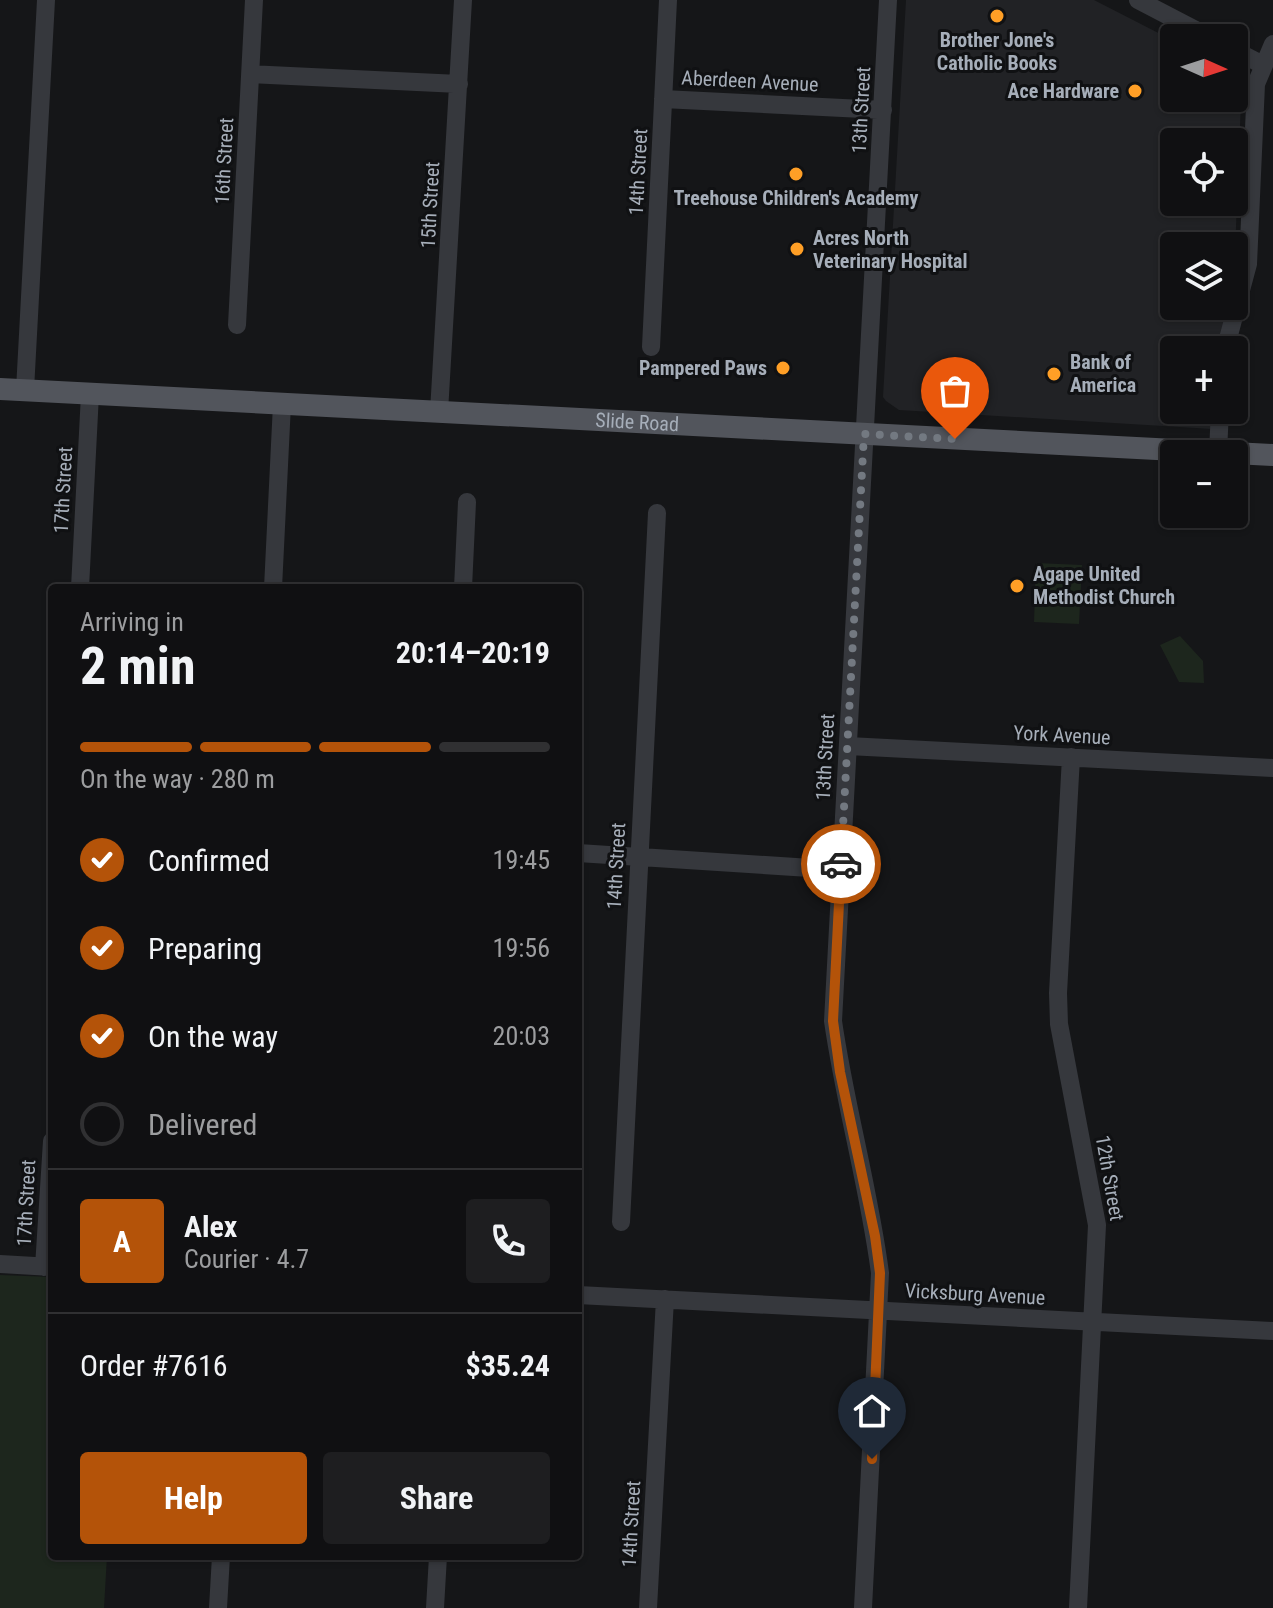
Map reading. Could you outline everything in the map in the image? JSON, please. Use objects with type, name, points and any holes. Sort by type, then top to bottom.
[{"type":"main road","name":"Slide Road","points":[[0,389],[1160,449]]},
{"type":"main road","name":"Slide Road","points":[[1248,454],[1273,455]]},
{"type":"street","points":[[25,390],[46,0]]},
{"type":"street","name":"16th Street","points":[[237,325],[254,0]]},
{"type":"street","name":"15th Street","points":[[439,412],[463,0]]},
{"type":"street","name":"14th Street","points":[[651,347],[668,0]]},
{"type":"street","name":"13th Street","points":[[863,1608],[880,1273],[840,1072],[833,1021],[888,0]]},
{"type":"street","points":[[1138,0],[1184,24]]},
{"type":"street","points":[[1229,336],[1248,264],[1256,84],[1273,44]]},
{"type":"street","points":[[1248,57],[1263,65]]},
{"type":"street","points":[[251,74],[459,84]]},
{"type":"street","name":"Aberdeen Avenue","points":[[663,99],[883,110]]},
{"type":"street","name":"17th Street","points":[[80,584],[90,394]]},
{"type":"street","points":[[273,584],[282,404]]},
{"type":"street","points":[[463,584],[467,502]]},
{"type":"street","name":"14th Street","points":[[621,1222],[657,513]]},
{"type":"street","name":"York Avenue","points":[[848,746],[1273,768]]},
{"type":"street","name":"12th Street","points":[[1071,757],[1058,977],[1059,1024],[1097,1225],[1078,1608]]},
{"type":"street","points":[[582,853],[841,870]]},
{"type":"street","points":[[0,1264],[48,1267]]},
{"type":"street","name":"Vicksburg Avenue","points":[[582,1295],[1273,1331]]},
{"type":"street","name":"14th Street","points":[[648,1608],[665,1299]]},
{"type":"street","points":[[218,1608],[221,1560]]},
{"type":"street","points":[[435,1608],[438,1560]]},
{"type":"shaded area","points":[[906,0],[1094,0],[1160,34],[1160,112],[1241,112],[1240,128],[1160,128],[1160,216],[1236,216],[1236,232],[1160,232],[1160,320],[1226,320],[1220,336],[1160,336],[1160,424],[1212,424],[1212,429],[899,410],[883,397]]},
{"type":"shaded area","points":[[1036,563],[1082,565],[1079,624],[1034,622]]},
{"type":"shaded area","points":[[1180,636],[1203,661],[1204,683],[1179,682],[1160,645]]},
{"type":"shaded area","points":[[0,1275],[48,1277],[48,1560],[107,1560],[104,1608],[0,1608]]},
{"type":"way so far","points":[[841,864],[864,434],[955,439]]},
{"type":"place","name":"Brother Jone's Catholic Books","points":[[997,16]]},
{"type":"place","name":"Ace Hardware","points":[[1135,91]]},
{"type":"place","name":"Treehouse Children's Academy","points":[[796,174]]},
{"type":"place","name":"Acres North Veterinary Hospital","points":[[797,249]]},
{"type":"place","name":"Pampered Paws","points":[[783,368]]},
{"type":"place","name":"Bank of America","points":[[1054,374]]},
{"type":"place","name":"Agape United Methodist Church","points":[[1017,586]]},
{"type":"route","points":[[841,864],[833,1021],[840,1072],[880,1273],[872,1459]]}]
